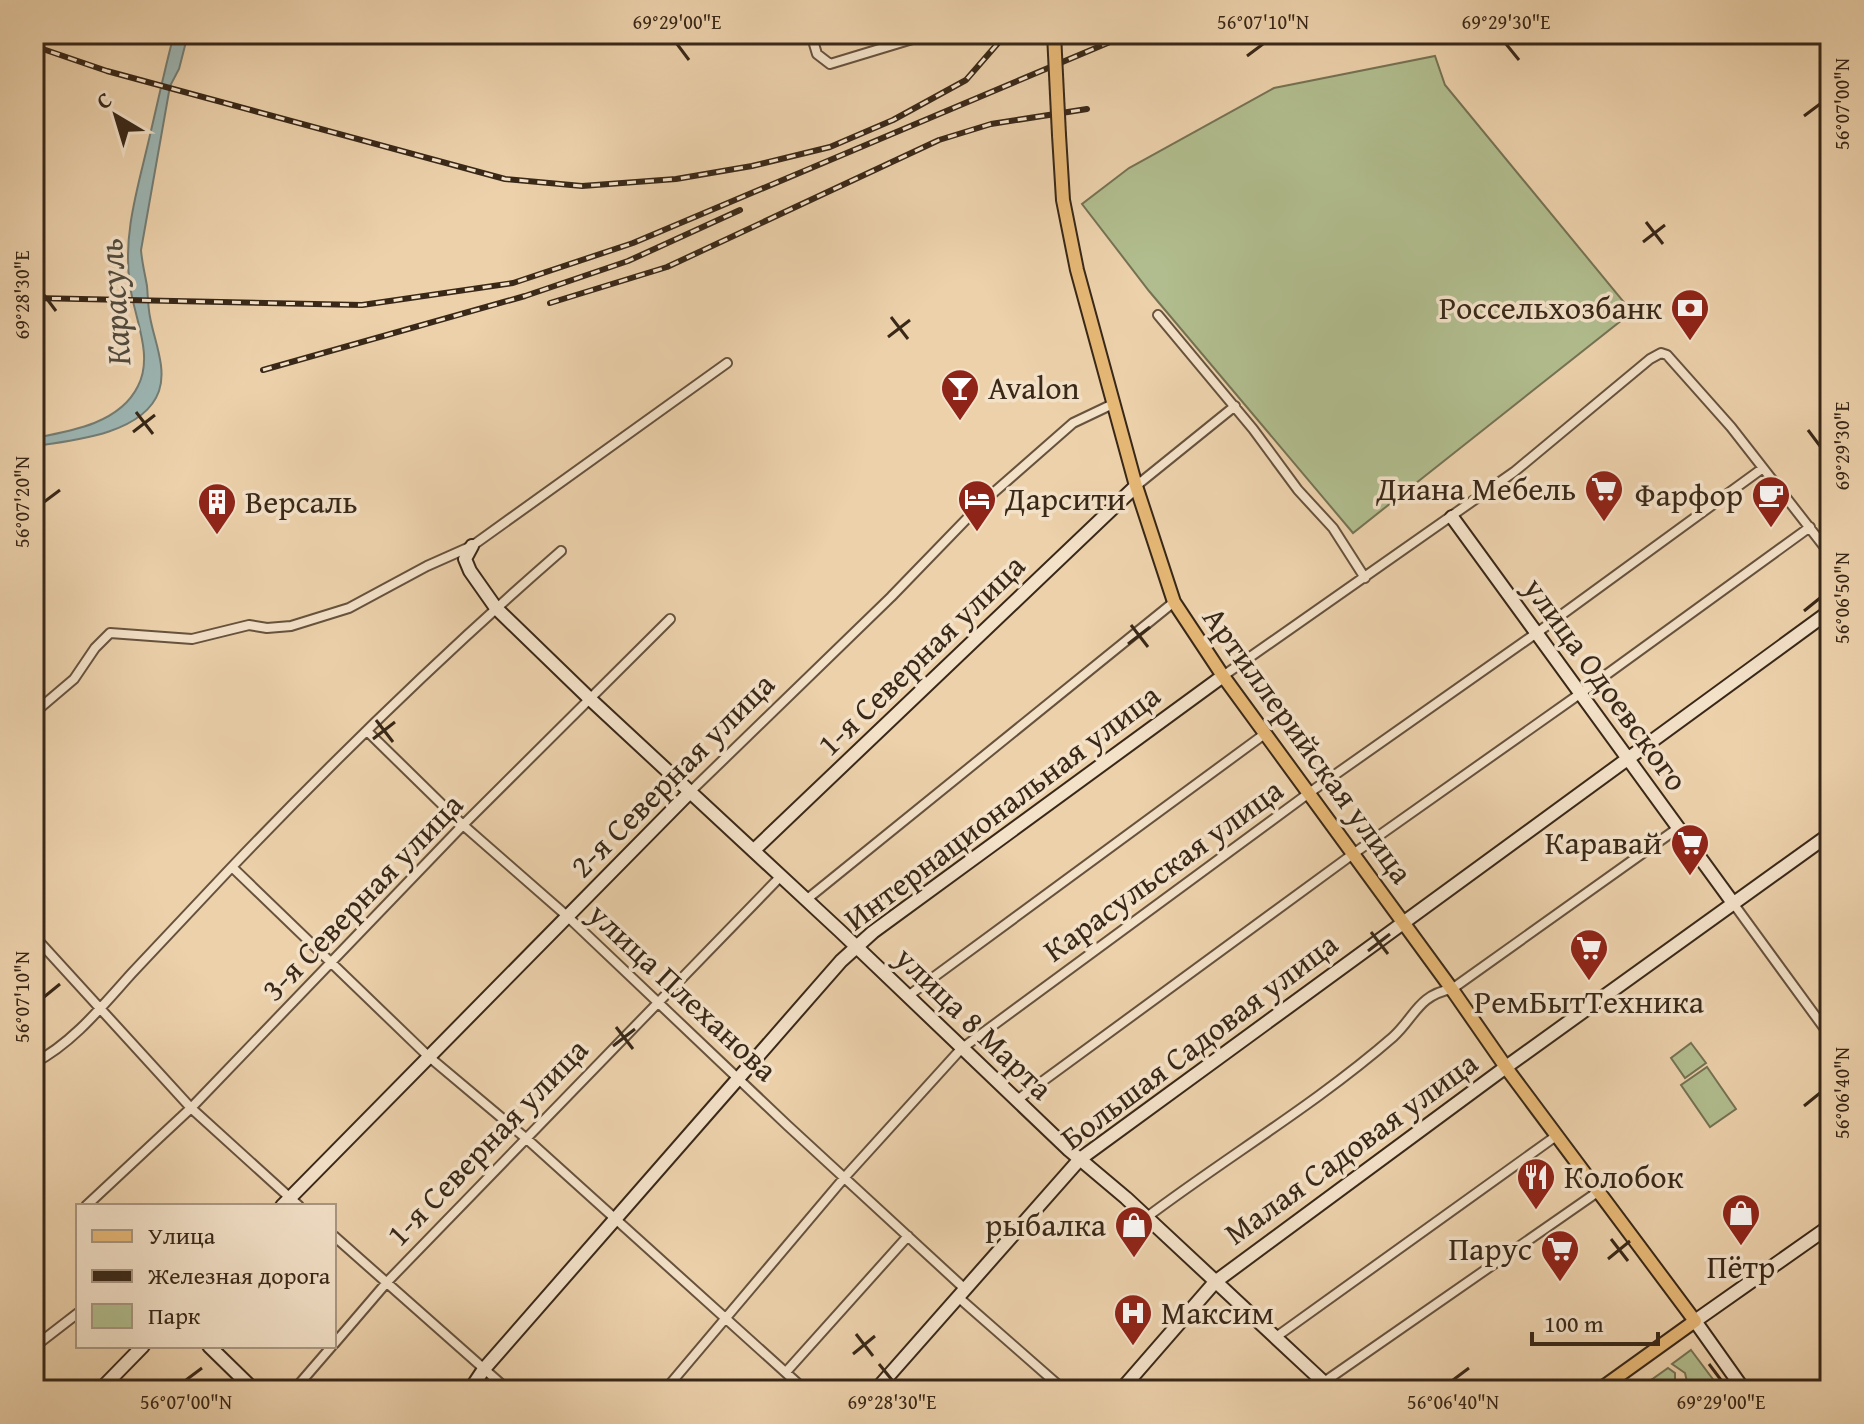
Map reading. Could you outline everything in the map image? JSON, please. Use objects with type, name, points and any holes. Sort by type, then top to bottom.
[{"type":"main road","name":"Артиллерийская улица","points":[[1054,34],[1063,200],[1077,270],[1136,486],[1174,602],[1223,676],[1506,1067],[1695,1321]]},
{"type":"main road","points":[[1599,1390],[1695,1321]]},
{"type":"street","points":[[811,34],[817,54],[830,64],[929,34]]},
{"type":"street","points":[[1158,315],[1235,406],[1298,490],[1333,528],[1365,578]]},
{"type":"street","name":"Интернациональная улица","points":[[470,1390],[484,1369],[612,1219],[738,1076],[873,932],[1223,676],[1452,517],[1562,435],[1650,359],[1661,353],[1667,355],[1763,468]]},
{"type":"street","points":[[34,713],[74,679],[95,648],[110,633],[192,639],[249,625],[267,628],[291,626],[349,608],[459,557],[727,363]]},
{"type":"street","name":"2-я Северная улица","points":[[290,1203],[428,1056],[984,501],[1073,423],[1115,403]]},
{"type":"street","name":"1-я Северная улица","points":[[754,850],[1136,486],[1235,406]]},
{"type":"street","points":[[1763,468],[1830,554]]},
{"type":"street","name":"Карасульская улица","points":[[665,1390],[844,1178],[961,1049],[1309,793],[1763,468]]},
{"type":"street","name":"улица Одоевского","points":[[1452,517],[1829,1032]]},
{"type":"street","points":[[1017,1100],[1353,854],[1810,527]]},
{"type":"street","points":[[34,1063],[52,1054],[99,1009],[232,867],[367,731],[496,608],[561,551]]},
{"type":"street","name":"улица 8 Марта","points":[[459,557],[496,608],[590,699],[754,850],[961,1049],[1328,1386]]},
{"type":"street","points":[[806,900],[1174,602]]},
{"type":"street","name":"Большая Садовая улица","points":[[876,1390],[1080,1159],[1830,611]]},
{"type":"street","name":"3-я Северная улица","points":[[88,1204],[191,1108],[463,825],[670,619]]},
{"type":"street","name":"улица Плеханова","points":[[367,731],[463,825],[567,916],[908,1236],[962,1293],[1064,1390]]},
{"type":"street","points":[[908,996],[1266,733]]},
{"type":"street","points":[[1147,1217],[1312,1100],[1394,1036],[1416,1007],[1438,992],[1452,989],[1678,828]]},
{"type":"street","name":"Малая Садовая улица","points":[[1121,1390],[1215,1282],[1506,1067],[1830,834]]},
{"type":"street","points":[[232,867],[428,1056],[528,1140],[805,1390]]},
{"type":"street","name":"1-я Северная улица","points":[[336,1342],[388,1281],[781,876]]},
{"type":"street","points":[[34,936],[191,1108],[290,1203]]},
{"type":"street","points":[[1276,1337],[1556,1136]]},
{"type":"street","points":[[1328,1386],[1599,1191]]},
{"type":"street","points":[[1695,1321],[1830,1226]]},
{"type":"street","points":[[786,1372],[908,1236]]},
{"type":"street","points":[[336,1238],[508,1390]]},
{"type":"street","points":[[34,1347],[76,1315]]},
{"type":"street","name":"Артиллерийская улица","points":[[1695,1321],[1744,1390]]},
{"type":"street","points":[[100,1390],[141,1348]]},
{"type":"street","points":[[211,1348],[254,1390]]},
{"type":"street","name":"1-я Северная улица","points":[[294,1390],[330,1348]]},
{"type":"green space","points":[[1435,56],[1445,85],[1632,312],[1353,533],[1149,291],[1082,204],[1129,168],[1274,88]]},
{"type":"green space","points":[[1691,1043],[1706,1063],[1685,1078],[1671,1058]]},
{"type":"green space","points":[[1707,1067],[1736,1109],[1710,1127],[1681,1085]]},
{"type":"green space","points":[[1691,1350],[1721,1390],[1689,1390],[1685,1373],[1672,1364]]},
{"type":"green space","points":[[1668,1368],[1675,1373],[1675,1385],[1680,1390],[1637,1390]]},
{"type":"water","points":[[174,34],[188,34],[179,69],[170,86],[141,250],[149,313],[161,364],[159,391],[151,406],[123,426],[86,438],[34,446],[34,438],[64,432],[107,417],[130,399],[138,386],[144,349],[132,298],[128,247],[137,191]]},
{"type":"railway","points":[[34,46],[107,71],[505,179],[582,186],[676,179],[752,166],[830,147],[893,120],[966,80],[1006,34]]},
{"type":"railway","points":[[34,298],[362,305],[513,283],[633,243],[1129,34]]},
{"type":"railway","points":[[550,303],[667,267],[939,140],[991,124],[1087,109]]},
{"type":"railway","points":[[263,370],[525,296],[628,261],[740,210]]},
{"type":"place","name":"Россельхозбанк","points":[[1690,342]]},
{"type":"place","name":"Avalon","points":[[960,422]]},
{"type":"place","name":"Диана Мебель","points":[[1604,523]]},
{"type":"place","name":"Фарфор","points":[[1771,529]]},
{"type":"place","name":"Дарсити","points":[[977,533]]},
{"type":"place","name":"Версаль","points":[[217,536]]},
{"type":"place","name":"Каравай","points":[[1690,877]]},
{"type":"place","name":"РемБытТехника","points":[[1589,982]]},
{"type":"place","name":"Колобок","points":[[1536,1211]]},
{"type":"place","name":"Пётр","points":[[1741,1247]]},
{"type":"place","name":"рыбалка","points":[[1134,1259]]},
{"type":"place","name":"Парус","points":[[1560,1283]]},
{"type":"place","name":"Максим","points":[[1133,1347]]},
{"type":"water label","name":"Карасуль","points":[[114,302]]}]
